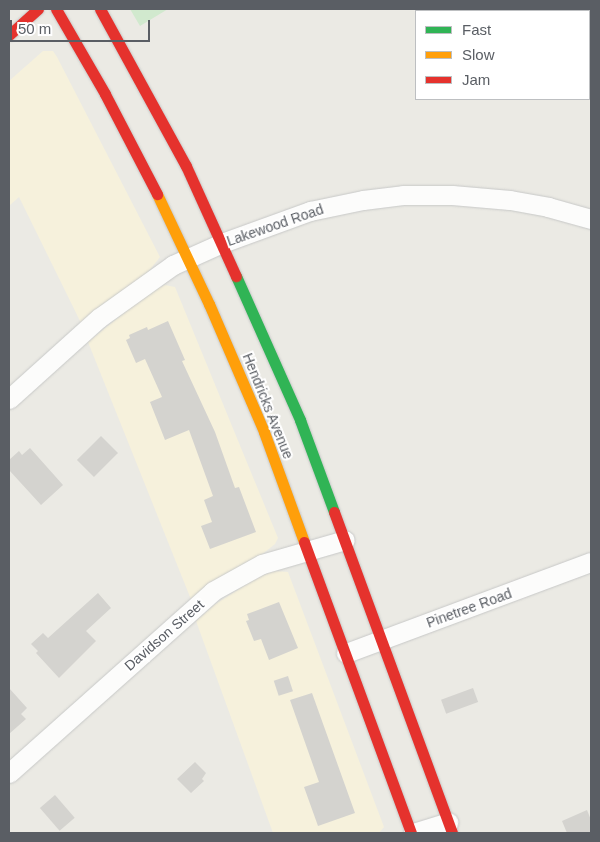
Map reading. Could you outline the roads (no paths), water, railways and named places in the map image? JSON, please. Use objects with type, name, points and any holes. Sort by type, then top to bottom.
[{"type":"main road","points":[[9,35],[38,9]]},
{"type":"main road","name":"Hendricks Avenue","points":[[56,9],[105,94],[153,185],[264,432],[412,833]]},
{"type":"main road","name":"Hendricks Avenue","points":[[100,9],[186,166],[300,420],[450,828]]},
{"type":"street","name":"Lakewood Road","points":[[9,399],[114,305],[187,257],[310,211],[362,200],[403,195],[483,197],[548,207],[591,219]]},
{"type":"street","name":"Davidson Street","points":[[9,773],[213,592],[262,564],[345,540]]},
{"type":"street","name":"Pinetree Road","points":[[346,653],[591,562]]},
{"type":"street","points":[[412,833],[450,828]]}]
